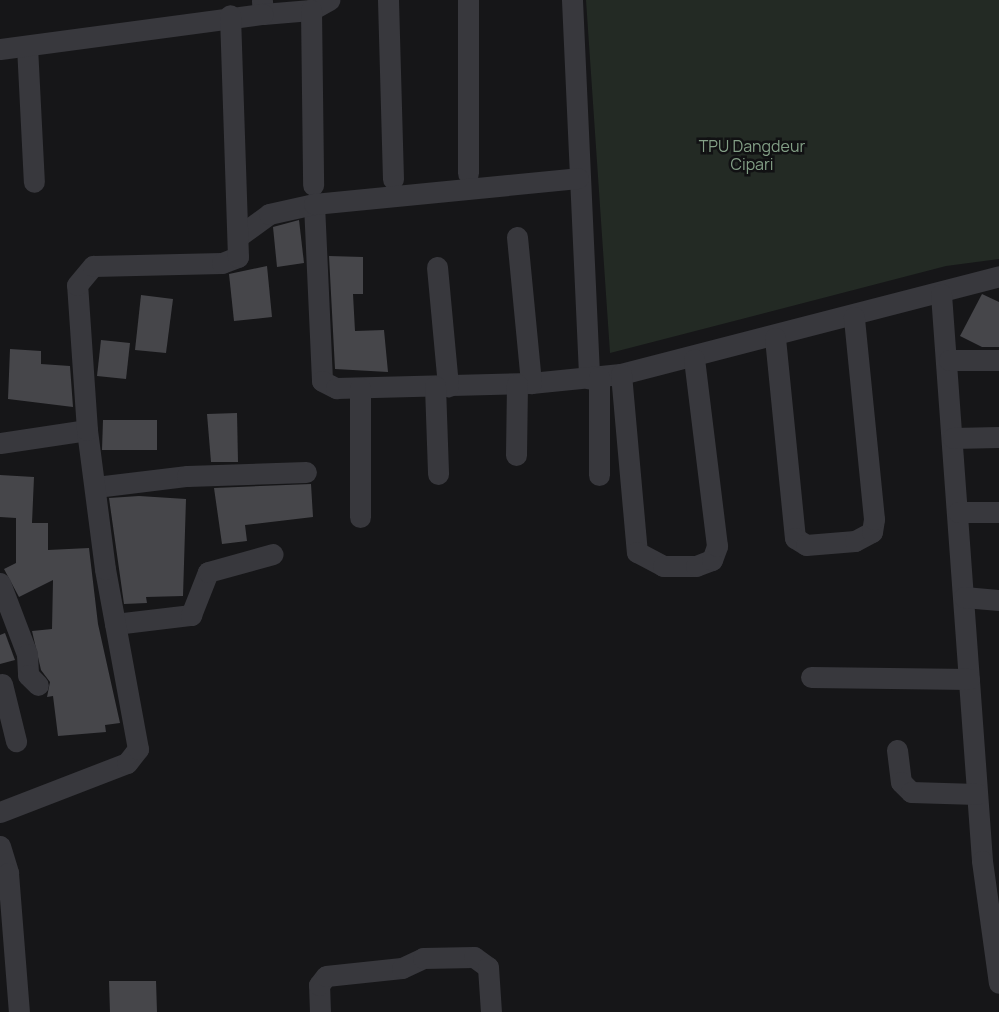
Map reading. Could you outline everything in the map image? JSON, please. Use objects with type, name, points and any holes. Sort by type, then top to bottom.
[{"type":"street","points":[[388,0],[393,179]]},
{"type":"street","points":[[468,0],[468,173]]},
{"type":"street","points":[[572,0],[578,178],[594,378],[599,475]]},
{"type":"street","points":[[0,49],[230,15],[262,7],[320,5],[313,194],[322,381],[336,388],[524,384],[621,374],[694,359],[941,294],[999,276]]},
{"type":"street","points":[[0,812],[135,757],[139,742],[115,624],[87,430],[79,278],[93,266],[222,263],[238,256],[230,15]]},
{"type":"street","points":[[27,45],[34,182]]},
{"type":"street","points":[[239,236],[269,214],[313,194],[578,178]]},
{"type":"street","points":[[516,455],[524,384],[517,237]]},
{"type":"street","points":[[437,267],[442,386],[438,474]]},
{"type":"street","points":[[941,294],[949,360],[977,794],[999,983]]},
{"type":"street","points":[[775,338],[795,538],[806,545],[855,541],[872,532],[874,519],[854,317]]},
{"type":"street","points":[[621,374],[637,552],[663,566],[696,566],[712,560],[717,546],[694,359]]},
{"type":"street","points":[[949,360],[999,360]]},
{"type":"street","points":[[360,388],[360,517]]},
{"type":"street","points":[[0,443],[87,430]]},
{"type":"street","points":[[953,438],[999,437]]},
{"type":"street","points":[[96,487],[187,476],[306,472]]},
{"type":"street","points":[[958,512],[999,512]]},
{"type":"street","points":[[115,624],[191,615],[208,572],[273,554]]},
{"type":"street","points":[[0,583],[27,654],[33,680],[1,685],[16,741]]},
{"type":"street","points":[[964,597],[999,600]]},
{"type":"street","points":[[811,677],[969,679]]},
{"type":"street","points":[[897,750],[901,782],[911,792],[977,794]]},
{"type":"street","points":[[0,846],[8,873],[19,1012]]},
{"type":"street","points":[[320,1012],[319,985],[326,976],[402,968],[423,958],[474,957],[488,967],[491,1012]]},
{"type":"green space","name":"TPU Dangdeur Cipari","points":[[586,0],[999,0],[999,259],[946,266],[610,353]]},
{"type":"building","points":[[299,220],[304,263],[277,267],[273,227]]},
{"type":"building","points":[[329,256],[363,257],[363,294],[353,294],[355,331],[384,330],[388,372],[335,369]]},
{"type":"building","points":[[267,266],[272,317],[234,321],[229,274]]},
{"type":"building","points":[[982,294],[999,302],[999,347],[982,347],[960,336]]},
{"type":"building","points":[[141,295],[173,299],[166,353],[135,350]]},
{"type":"building","points":[[101,340],[130,343],[126,379],[97,376]]},
{"type":"building","points":[[10,349],[41,351],[41,364],[70,366],[73,407],[8,399]]},
{"type":"building","points":[[237,413],[238,462],[211,462],[207,414]]},
{"type":"building","points":[[103,420],[157,420],[157,450],[102,450]]},
{"type":"building","points":[[0,475],[34,477],[32,523],[48,523],[48,550],[89,548],[98,624],[120,723],[105,725],[106,732],[58,736],[53,696],[47,697],[50,682],[41,670],[32,631],[52,629],[53,580],[19,597],[4,569],[16,563],[16,518],[0,517]]},
{"type":"building","points":[[311,484],[313,517],[245,525],[247,541],[222,544],[214,488]]},
{"type":"building","points":[[139,496],[186,499],[183,596],[146,597],[147,603],[124,604],[109,498]]},
{"type":"building","points":[[5,633],[15,660],[0,664],[0,635]]},
{"type":"building","points":[[109,981],[156,981],[157,1012],[110,1012]]}]
